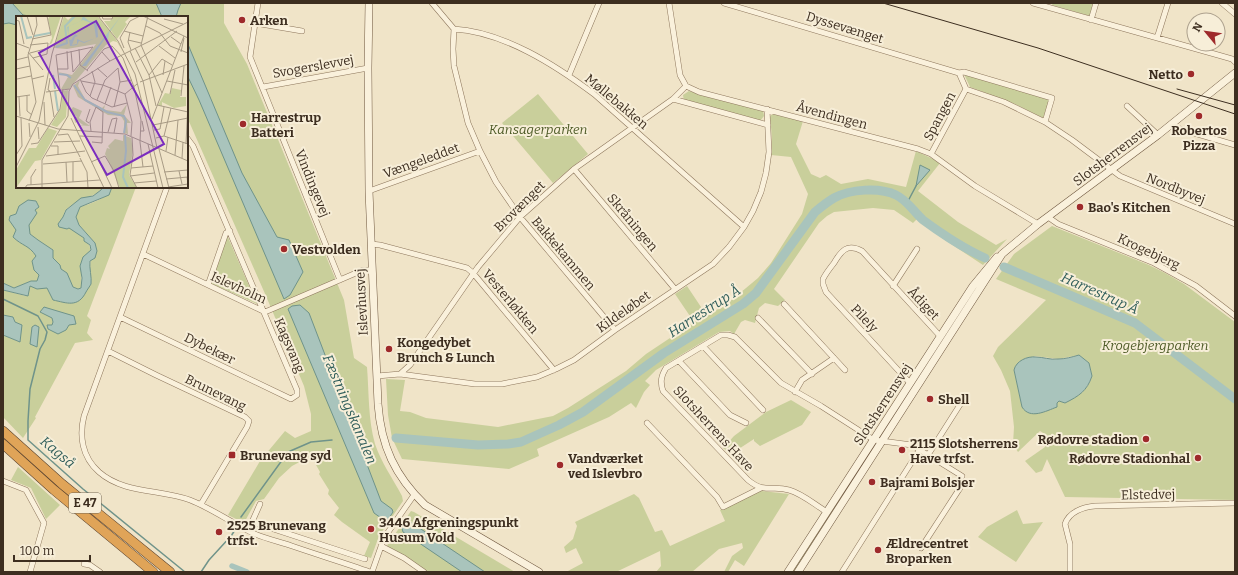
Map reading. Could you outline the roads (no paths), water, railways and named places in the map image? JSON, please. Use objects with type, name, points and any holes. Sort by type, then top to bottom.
[{"type":"highway","name":"E 47","points":[[3,431],[62,484],[170,572]]},
{"type":"highway","name":"E 47","points":[[3,444],[54,490],[153,572]]},
{"type":"street","name":"Vindingevej","points":[[258,3],[250,57],[340,280]]},
{"type":"street","name":"Islevhusvej","points":[[369,3],[369,191],[379,420],[385,445],[395,467],[414,494],[426,506],[539,572]]},
{"type":"street","points":[[432,3],[454,29]]},
{"type":"street","points":[[569,75],[599,3]]},
{"type":"street","points":[[669,3],[680,75],[686,86]]},
{"type":"street","name":"Dyssevænget","points":[[724,3],[959,73],[964,72],[1052,98],[1045,122]]},
{"type":"street","points":[[1032,3],[1049,5],[1091,20],[1218,55],[1235,62]]},
{"type":"street","points":[[1091,20],[1096,3]]},
{"type":"street","points":[[1157,38],[1168,3]]},
{"type":"street","points":[[1222,3],[1235,14]]},
{"type":"street","points":[[255,23],[302,31]]},
{"type":"street","name":"Møllebakken","points":[[454,29],[466,30],[495,38],[543,59],[569,75],[594,94],[632,127],[744,227]]},
{"type":"street","name":"Bakkekammen","points":[[454,29],[454,66],[468,123],[496,182],[520,217],[615,330]]},
{"type":"street","name":"Svogerslevvej","points":[[263,87],[368,68]]},
{"type":"street","points":[[959,73],[966,89],[1004,102],[1045,122],[1072,140],[1111,170]]},
{"type":"street","name":"Slotsherrensvej","points":[[788,572],[940,336],[973,286],[995,258],[1002,254],[1038,224],[1170,126],[1235,73]]},
{"type":"street","name":"Brovænget","points":[[400,374],[410,365],[473,273],[520,217],[574,169],[673,99],[686,86]]},
{"type":"street","name":"Åvendingen","points":[[686,86],[699,92],[918,149],[931,154],[976,186],[1038,224]]},
{"type":"street","name":"Spangen","points":[[931,154],[966,89]]},
{"type":"street","points":[[673,99],[768,125]]},
{"type":"street","points":[[1126,106],[1158,135]]},
{"type":"street","name":"Kildeløbet","points":[[377,376],[400,374],[474,384],[502,384],[537,377],[574,360],[615,330],[713,264],[729,247],[744,227],[761,192],[769,152],[768,109]]},
{"type":"street","points":[[1170,126],[1235,145]]},
{"type":"street","name":"Kagsvang","points":[[188,139],[193,146],[230,231],[297,390],[297,395],[291,399]]},
{"type":"street","name":"Vængeleddet","points":[[369,191],[480,151]]},
{"type":"street","name":"Skråningen","points":[[574,169],[675,289]]},
{"type":"street","name":"Nordbyvej","points":[[1111,170],[1120,176],[1235,224]]},
{"type":"street","points":[[167,188],[82,423],[82,441],[87,456],[97,470],[112,481],[122,485],[174,495],[201,504],[231,522],[262,536],[371,572],[389,530],[414,494]]},
{"type":"street","name":"Krogebjerg","points":[[1048,217],[1058,224],[1154,263],[1196,286],[1235,316]]},
{"type":"street","points":[[208,285],[226,233],[230,231]]},
{"type":"street","name":"Vesterløkken","points":[[371,244],[380,245],[467,268],[473,273],[554,370]]},
{"type":"street","name":"Ådiget","points":[[833,264],[844,250],[853,248],[862,251],[940,336]]},
{"type":"street","name":"Ådiget","points":[[893,286],[917,249]]},
{"type":"street","name":"Islevholm","points":[[143,254],[265,312],[363,270],[372,270]]},
{"type":"street","name":"Slotsherrensvej","points":[[798,572],[1002,254]]},
{"type":"street","name":"Pilely","points":[[833,264],[823,279],[826,292],[910,383]]},
{"type":"street","points":[[784,304],[845,370]]},
{"type":"street","name":"Dybekær","points":[[120,317],[291,399]]},
{"type":"street","points":[[758,318],[812,374]]},
{"type":"street","name":"Slotsherrens Have","points":[[760,488],[748,480],[663,391],[661,384],[662,374],[666,368],[721,335],[735,337],[773,377],[781,383],[874,440]]},
{"type":"street","points":[[703,346],[764,410]]},
{"type":"street","name":"Brunevang","points":[[108,351],[245,417],[249,421],[247,427],[201,504]]},
{"type":"street","points":[[795,392],[802,380],[834,358]]},
{"type":"street","name":"Slotsherrens Have","points":[[679,361],[730,415],[746,423]]},
{"type":"street","points":[[928,455],[963,400]]},
{"type":"street","points":[[646,423],[717,497],[722,507],[760,488],[787,489],[796,492],[827,512]]},
{"type":"street","points":[[874,440],[912,445],[962,476],[956,485],[960,488],[921,548]]},
{"type":"street","points":[[842,572],[920,449]]},
{"type":"street","points":[[3,481],[26,490],[44,523],[30,572]]},
{"type":"street","name":"Elstedvej","points":[[1070,572],[1070,544],[1065,527],[1066,521],[1073,513],[1082,508],[1090,506],[1235,503]]},
{"type":"street","points":[[260,504],[252,522],[365,559]]},
{"type":"street","points":[[262,536],[265,526]]},
{"type":"street","points":[[381,546],[404,558],[424,572]]},
{"type":"street","points":[[340,562],[344,552]]},
{"type":"street","points":[[84,564],[90,565],[100,572]]},
{"type":"water","points":[[3,3],[12,3],[23,15],[29,16],[16,16],[16,25],[9,23],[3,24]]},
{"type":"water","points":[[156,3],[181,3],[176,16],[162,16]]},
{"type":"water","points":[[188,44],[242,173],[277,237],[289,240],[303,272],[290,295],[284,299],[188,77]]},
{"type":"water","points":[[920,165],[930,170],[916,186]]},
{"type":"water","points":[[102,188],[112,188],[109,195],[80,207],[76,217],[79,225],[95,243],[97,251],[95,258],[90,261],[91,284],[83,297],[76,302],[67,303],[53,300],[47,288],[37,289],[30,286],[28,296],[3,290],[3,283],[14,288],[31,281],[37,281],[39,275],[34,270],[32,261],[36,256],[31,250],[13,237],[16,230],[9,220],[10,216],[16,214],[19,206],[28,200],[36,201],[39,207],[35,210],[37,213],[29,225],[30,234],[53,250],[53,258],[60,265],[61,269],[67,273],[73,287],[78,289],[81,288],[82,278],[80,266],[83,257],[91,250],[90,245],[84,241],[84,238],[69,228],[59,227],[58,224],[66,210],[81,198],[93,196]]},
{"type":"water","points":[[300,305],[309,313],[381,501],[392,509],[393,512],[387,521],[374,513],[288,309],[292,306]]},
{"type":"water","points":[[44,307],[74,316],[76,324],[69,325],[66,330],[58,334],[48,329],[47,325],[52,325],[53,322],[52,318],[40,312]]},
{"type":"water","points":[[3,315],[13,317],[15,322],[22,325],[20,342],[3,335]]},
{"type":"water","points":[[35,325],[39,327],[37,347],[30,344],[32,327]]},
{"type":"water","points":[[1079,355],[1089,363],[1092,376],[1088,386],[1074,398],[1065,403],[1059,401],[1057,403],[1057,407],[1034,414],[1025,411],[1022,407],[1014,370],[1017,364],[1029,357],[1055,359]]},
{"type":"water","points":[[406,520],[485,572],[462,572],[403,532],[402,528]]},
{"type":"waterway","points":[[907,203],[916,186]]},
{"type":"waterway","name":"Harrestrup Å","points":[[396,438],[478,445],[508,444],[521,442],[559,425],[583,412],[664,353],[743,304],[756,293],[815,212],[826,203],[841,195],[865,190],[889,192],[896,195],[904,200],[923,220],[945,236],[985,258]]},
{"type":"waterway","name":"Harrestrup Å","points":[[1004,267],[1135,323],[1235,399]]},
{"type":"waterway","name":"Kagså","points":[[3,299],[38,316],[47,332],[40,349],[30,389],[28,440],[83,489],[185,572]]},
{"type":"waterway","name":"Harrestrup Å","points":[[241,517],[288,452],[311,442],[332,440]]},
{"type":"waterway","name":"Harrestrup Å","points":[[201,572],[209,560],[235,530]]},
{"type":"waterway","points":[[232,566],[247,572]]},
{"type":"tram line","points":[[883,3],[1038,48],[1235,114]]},
{"type":"tram line","points":[[1177,89],[1235,105]]},
{"type":"place","name":"Arken","points":[[242,20]]},
{"type":"place","name":"Netto","points":[[1191,74]]},
{"type":"place","name":"Robertos Pizza","points":[[1199,116]]},
{"type":"place","name":"Harrestrup Batteri","points":[[243,124]]},
{"type":"place","name":"Bao's Kitchen","points":[[1080,207]]},
{"type":"place","name":"Vestvolden","points":[[284,249]]},
{"type":"place","name":"Kongedybet Brunch & Lunch","points":[[389,349]]},
{"type":"place","name":"Shell","points":[[930,399]]},
{"type":"place","name":"Rødovre stadion","points":[[1146,439]]},
{"type":"place","name":"2115 Slotsherrens Have trfst.","points":[[902,450]]},
{"type":"place","name":"Brunevang syd","points":[[232,455]]},
{"type":"place","name":"Rødovre Stadionhal","points":[[1198,458]]},
{"type":"place","name":"Vandværket ved Islevbro","points":[[560,465]]},
{"type":"place","name":"Bajrami Bolsjer","points":[[872,482]]},
{"type":"place","name":"3446 Afgreningspunkt Husum Vold","points":[[371,529]]},
{"type":"place","name":"2525 Brunevang trfst.","points":[[219,532]]},
{"type":"place","name":"Ældrecentret Broparken","points":[[878,550]]},
{"type":"park label","name":"Kansagerparken","points":[[538,129]]},
{"type":"park label","name":"Krogebjergparken","points":[[1155,345]]},
{"type":"water label","name":"Fæstningskanalen","points":[[350,409]]}]
